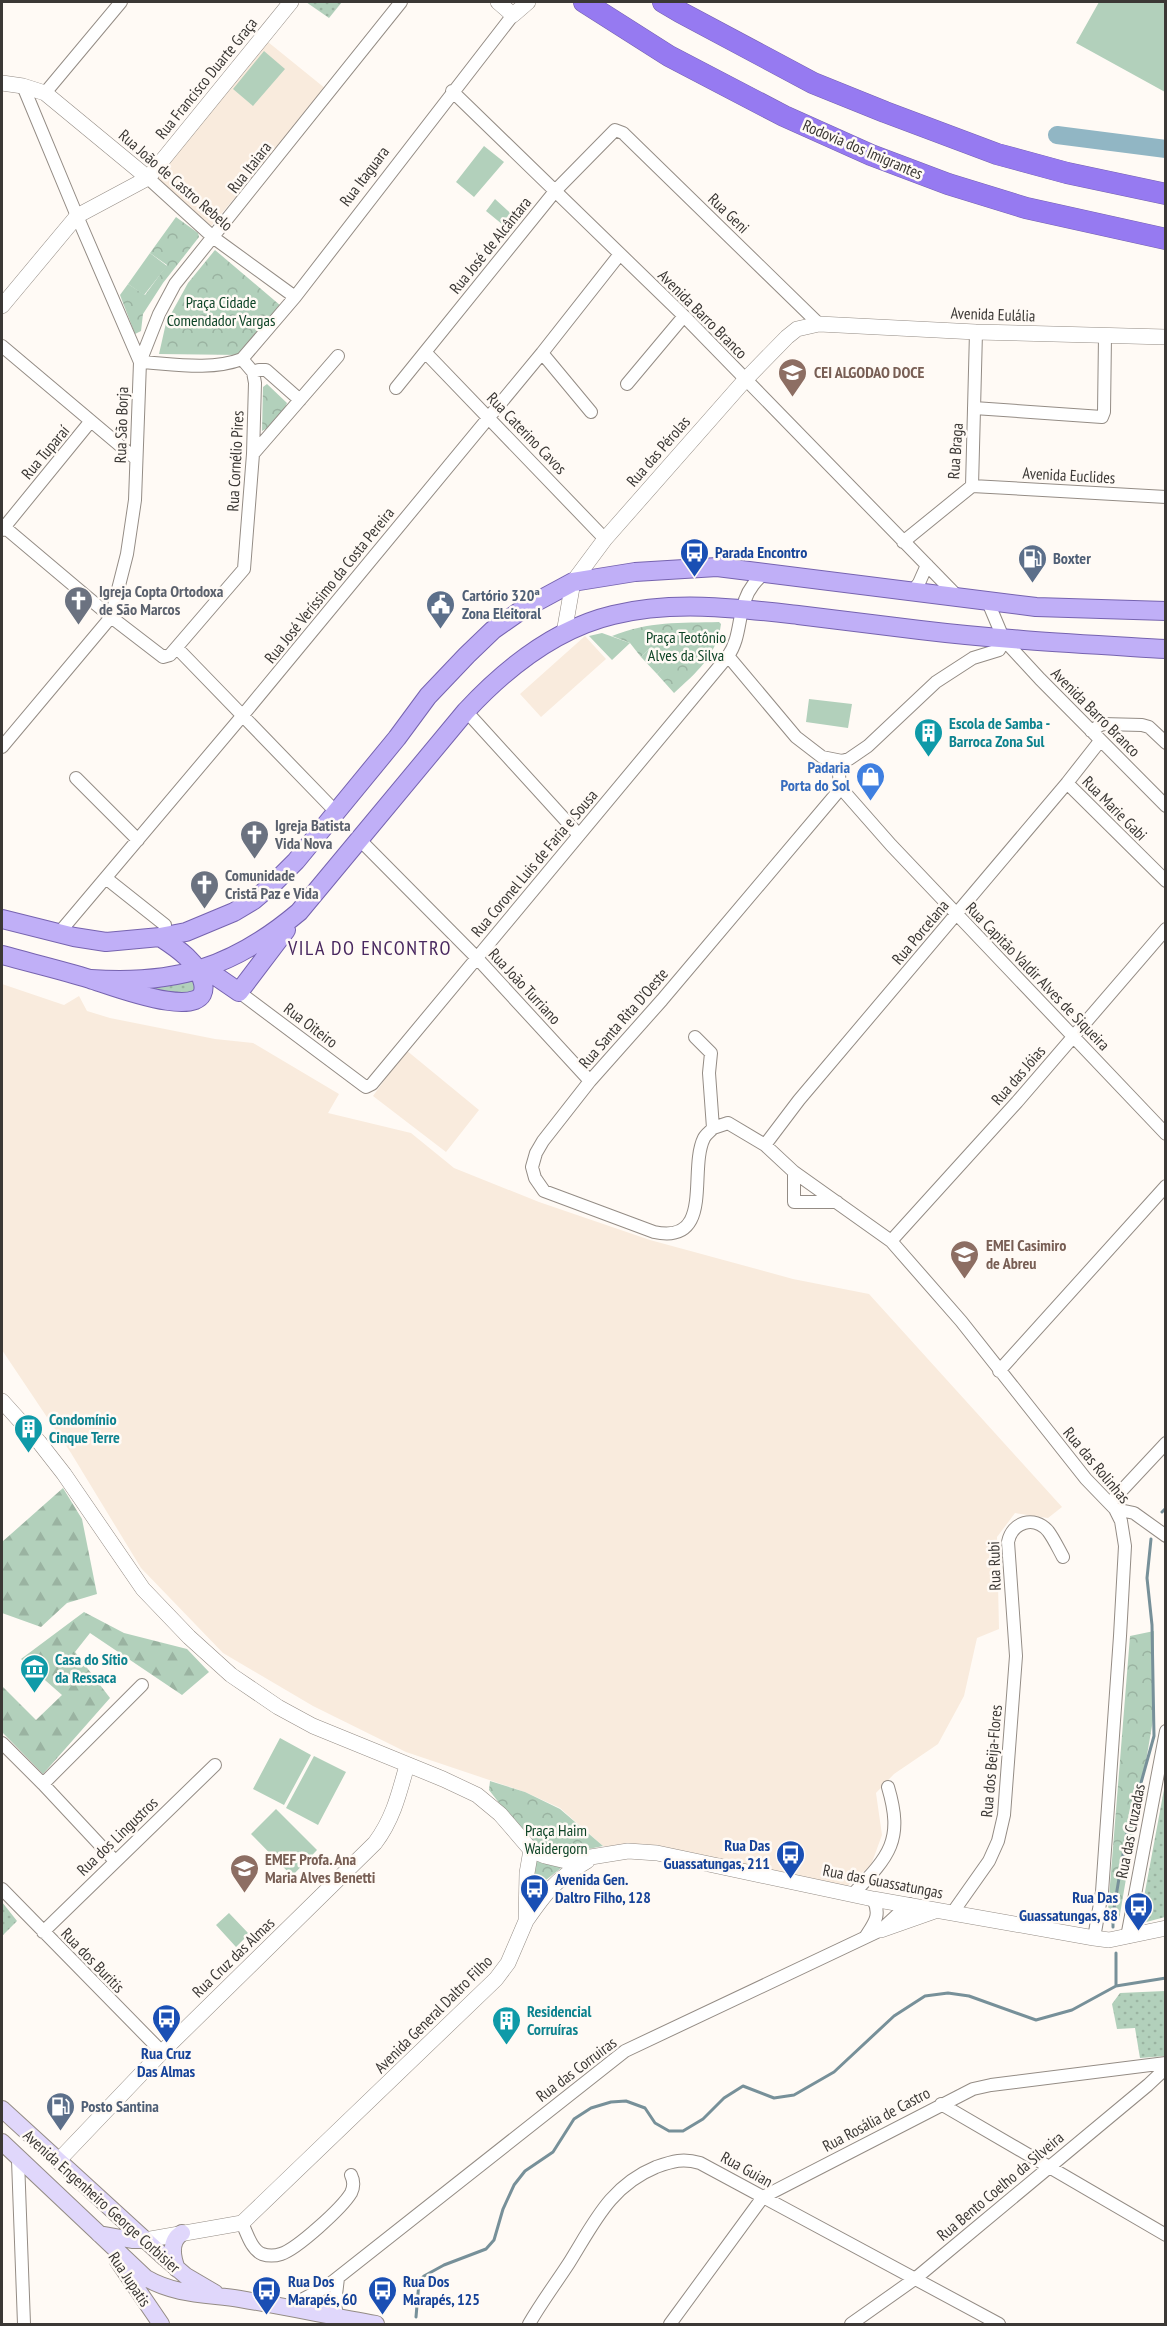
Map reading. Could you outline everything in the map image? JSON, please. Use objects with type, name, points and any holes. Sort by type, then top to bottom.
[{"type":"highway","name":"Rodovia dos Imigrantes","points":[[584,2],[669,56],[784,116],[871,155],[948,184],[1026,208],[1166,240]]},
{"type":"highway","points":[[663,2],[813,83],[885,112],[997,154],[1067,173],[1166,194]]},
{"type":"main road","points":[[2,919],[106,942],[162,931],[186,932],[219,920],[254,900],[296,861],[428,696],[466,655],[494,630],[523,609],[573,582],[635,572],[717,567],[1036,607],[1166,611]]},
{"type":"main road","points":[[162,931],[188,959],[239,992],[300,912],[488,687],[519,661],[564,633],[603,618],[634,611],[669,608],[742,609],[1004,640],[1166,649]]},
{"type":"main road","points":[[91,979],[146,981],[201,969],[255,945],[300,912]]},
{"type":"main road","points":[[2,956],[91,979],[141,996],[185,1002],[193,1000],[202,993],[204,985],[201,969]]},
{"type":"main road","name":"Avenida Engenheiro George Corbisier","points":[[2,2109],[177,2269],[218,2295]]},
{"type":"main road","name":"Avenida Engenheiro George Corbisier","points":[[2,2142],[18,2160],[146,2278],[191,2294],[218,2295]]},
{"type":"main road","points":[[177,2269],[173,2245],[178,2235],[182,2233]]},
{"type":"main road","points":[[98,2234],[145,2240]]},
{"type":"main road","name":"Rua Jupatis","points":[[98,2234],[161,2325]]},
{"type":"main road","points":[[218,2295],[376,2325]]},
{"type":"street","points":[[2,83],[35,89],[121,2]]},
{"type":"street","name":"Rua Francisco Duarte Graça","points":[[148,178],[291,2]]},
{"type":"street","name":"Rua Itaiara","points":[[140,362],[159,314],[175,285],[401,2]]},
{"type":"street","points":[[498,2],[517,8]]},
{"type":"street","name":"Rua Itaguara","points":[[242,359],[295,297],[517,8],[528,2]]},
{"type":"street","name":"Rua João de Castro Rebelo","points":[[35,89],[148,178],[214,238],[295,297]]},
{"type":"street","name":"Rua São Borja","points":[[2,747],[111,617],[127,554],[135,500],[140,362],[77,216],[35,89]]},
{"type":"street","name":"Avenida Barro Branco","points":[[452,91],[684,316],[958,597]]},
{"type":"street","name":"Rua José de Alcântara","points":[[396,388],[556,190],[615,130]]},
{"type":"street","name":"Rua Geni","points":[[615,130],[623,133],[819,324]]},
{"type":"street","points":[[2,306],[77,216],[148,178]]},
{"type":"street","name":"Rua José Veríssimo da Costa Pereira","points":[[59,933],[107,879],[243,715],[542,353],[620,254]]},
{"type":"street","points":[[627,384],[684,316]]},
{"type":"street","name":"Avenida Eulália","points":[[819,324],[976,332],[1166,337]]},
{"type":"street","name":"Rua das Pérolas","points":[[564,633],[573,582],[605,539],[745,380],[797,329],[819,324]]},
{"type":"street","name":"Rua Braga","points":[[903,542],[972,486],[976,332]]},
{"type":"street","points":[[974,408],[1102,417],[1104,412],[1105,336]]},
{"type":"street","points":[[2,346],[136,459]]},
{"type":"street","name":"Rua Caterino Cavos","points":[[425,352],[605,539]]},
{"type":"street","points":[[542,353],[591,412]]},
{"type":"street","points":[[253,454],[338,356]]},
{"type":"street","points":[[140,362],[209,366],[242,359],[254,372],[266,370],[300,400]]},
{"type":"street","name":"Rua Cornélio Pires","points":[[177,648],[244,569],[253,454],[254,372]]},
{"type":"street","name":"Rua Tuparaí","points":[[2,527],[90,422]]},
{"type":"street","name":"Avenida Euclides","points":[[972,486],[1166,496]]},
{"type":"street","points":[[2,527],[163,657],[170,655],[177,648],[336,812]]},
{"type":"street","points":[[912,592],[927,566]]},
{"type":"street","name":"Rua Coronel Luis de Faria e Sousa","points":[[363,1085],[366,1087],[372,1084],[728,656],[736,641],[742,609],[750,588],[765,572]]},
{"type":"street","points":[[728,656],[796,737],[814,753],[838,761],[849,759],[868,746],[936,682],[973,658],[999,650],[1004,640],[988,602]]},
{"type":"street","name":"Avenida Barro Branco","points":[[1004,640],[1100,741],[1166,806]]},
{"type":"street","points":[[466,711],[579,835]]},
{"type":"street","points":[[1091,731],[1102,724],[1142,725],[1149,727],[1166,743]]},
{"type":"street","name":"Rua Porcelana","points":[[765,1145],[799,1100],[1100,741]]},
{"type":"street","points":[[838,761],[840,787]]},
{"type":"street","points":[[76,778],[138,840]]},
{"type":"street","name":"Rua Marie Gabi","points":[[1067,783],[1166,880]]},
{"type":"street","name":"Rua Capitão Valdir Alves de Siqueira","points":[[840,787],[956,915],[1166,1134]]},
{"type":"street","name":"Rua Santa Rita D'Oeste","points":[[713,1128],[704,1138],[692,1219],[679,1232],[671,1234],[654,1232],[544,1191],[532,1167],[536,1153],[590,1081],[669,991],[840,787]]},
{"type":"street","name":"Rua João Turriano","points":[[360,839],[476,957],[590,1081]]},
{"type":"street","points":[[107,879],[162,931]]},
{"type":"street","name":"Rua das Jóias","points":[[891,1241],[1073,1038],[1166,929]]},
{"type":"street","name":"Rua Oiteiro","points":[[239,992],[363,1085]]},
{"type":"street","points":[[695,1037],[711,1053],[709,1073],[713,1128]]},
{"type":"street","name":"Rua das Rolinhas","points":[[713,1128],[728,1124],[765,1145],[794,1172],[891,1241],[961,1321],[1086,1479],[1113,1506],[1124,1532],[1125,1546],[1105,1857],[1094,1938]]},
{"type":"street","points":[[794,1172],[794,1202],[838,1202]]},
{"type":"street","points":[[999,1371],[1166,1186]]},
{"type":"street","points":[[2,1401],[64,1474],[143,1589],[189,1637],[231,1675],[278,1707],[313,1726],[477,1795],[500,1814],[531,1850],[566,1861],[594,1857]]},
{"type":"street","points":[[1166,1443],[1113,1506],[1134,1513],[1166,1536]]},
{"type":"street","name":"Rua Rubi","points":[[1012,1600],[1008,1542],[1014,1526],[1023,1522],[1040,1525],[1047,1530],[1063,1557]]},
{"type":"street","name":"Rua dos Beija-Flores","points":[[946,1911],[988,1861],[998,1840],[1004,1815],[1016,1656],[1012,1600]]},
{"type":"street","points":[[44,1784],[142,1685]]},
{"type":"street","name":"Rua das Cruzadas","points":[[1127,1937],[1166,1731]]},
{"type":"street","points":[[2,1743],[44,1784],[115,1861]]},
{"type":"street","name":"Rua dos Lingustros","points":[[43,1932],[215,1765]]},
{"type":"street","name":"Rua Cruz das Almas","points":[[59,2160],[162,2052],[375,1843],[384,1831],[397,1803],[407,1765]]},
{"type":"street","points":[[853,1894],[878,1868],[889,1850],[895,1829],[895,1812],[888,1787]]},
{"type":"street","name":"Avenida General Daltro Filho","points":[[242,2223],[496,1979],[508,1964],[526,1921],[527,1873],[531,1850]]},
{"type":"street","name":"Rua das Guassatungas","points":[[594,1857],[628,1851],[657,1853],[873,1899],[1109,1940],[1166,1928]]},
{"type":"street","points":[[526,1921],[552,1885],[567,1872],[594,1857]]},
{"type":"street","name":"Rua dos Buritis","points":[[2,1889],[162,2052]]},
{"type":"street","points":[[865,1936],[876,1920],[878,1908],[873,1899]]},
{"type":"street","name":"Rua das Corruiras","points":[[288,2307],[327,2287],[625,2051],[881,1930],[909,1904]]},
{"type":"street","points":[[881,1930],[946,1911]]},
{"type":"street","name":"Rua Rosália de Castro","points":[[670,2325],[763,2197],[941,2104],[973,2089],[991,2085],[1166,2066]]},
{"type":"street","name":"Rua Bento Coelho da Silveira","points":[[851,2325],[916,2278],[1148,2085],[1166,2066]]},
{"type":"street","points":[[941,2104],[1166,2235]]},
{"type":"street","name":"Rua Guian","points":[[529,2325],[601,2212],[618,2190],[638,2175],[673,2160],[687,2159],[700,2163],[999,2325]]},
{"type":"street","points":[[18,2160],[24,2325]]},
{"type":"street","points":[[145,2240],[242,2223],[257,2250],[267,2255],[282,2254],[319,2226],[344,2202],[354,2183],[351,2175]]},
{"type":"street","points":[[337,2317],[335,2303],[338,2278]]},
{"type":"shaded area","points":[[268,42],[326,89],[211,226],[155,178]]},
{"type":"shaded area","points":[[585,636],[606,659],[541,717],[520,694]]},
{"type":"shaded area","points":[[2,984],[64,1005],[79,996],[87,1011],[110,1018],[215,1039],[253,1043],[339,1094],[328,1113],[411,1133],[454,1168],[539,1202],[650,1240],[793,1279],[869,1294],[1062,1507],[1048,1518],[1015,1513],[997,1537],[999,1629],[977,1638],[964,1696],[938,1744],[894,1774],[876,1793],[882,1835],[871,1865],[844,1889],[648,1850],[603,1846],[560,1808],[525,1792],[406,1752],[313,1706],[223,1653],[141,1568],[71,1453],[2,1350]]},
{"type":"shaded area","points":[[406,1050],[479,1110],[446,1152],[373,1096]]},
{"type":"green space","points":[[306,2],[342,2],[329,18]]},
{"type":"green space","points":[[1099,2],[1165,2],[1165,92],[1076,43]]},
{"type":"green space","points":[[264,51],[285,69],[253,106],[233,89]]},
{"type":"green space","points":[[484,146],[504,162],[474,197],[456,182]]},
{"type":"green space","points":[[495,199],[517,219],[508,229],[486,211]]},
{"type":"green space","points":[[176,217],[198,233],[199,237],[163,283],[143,314],[141,331],[135,334],[120,295],[128,284],[145,295],[167,265],[150,253]]},
{"type":"green space","name":"Praça Cidade Comendador Vargas","points":[[215,250],[281,306],[240,355],[159,354],[166,323],[188,283]]},
{"type":"green space","points":[[150,253],[167,266],[144,295],[128,284]]},
{"type":"green space","points":[[267,384],[287,403],[277,419],[262,431],[263,387]]},
{"type":"green space","name":"Praça Teotônio Alves da Silva","points":[[719,622],[721,624],[719,635],[710,654],[697,671],[674,693],[657,674],[667,663],[651,647],[641,657],[630,643],[612,636],[652,625]]},
{"type":"green space","points":[[602,633],[630,643],[612,660],[589,636]]},
{"type":"green space","points":[[651,647],[667,664],[657,674],[641,657]]},
{"type":"green space","points":[[809,699],[852,704],[848,728],[806,722]]},
{"type":"green space","points":[[191,980],[196,984],[193,994],[174,995],[139,989]]},
{"type":"green space","points":[[63,1488],[82,1519],[97,1594],[67,1603],[41,1627],[2,1613],[2,1542]]},
{"type":"green space","points":[[84,1612],[124,1633],[187,1649],[209,1672],[182,1695],[90,1633],[75,1652],[110,1698],[43,1774],[2,1732],[2,1686],[36,1720],[62,1695],[21,1659]]},
{"type":"green space","points":[[1154,1631],[1154,1714],[1119,1920],[1107,1922],[1130,1636]]},
{"type":"green space","points":[[280,1738],[311,1755],[284,1805],[253,1789]]},
{"type":"green space","points":[[314,1756],[346,1772],[318,1825],[286,1808]]},
{"type":"green space","name":"Praça Haim Waidergorn","points":[[490,1781],[525,1792],[560,1809],[603,1846],[584,1850],[532,1891],[532,1845],[489,1790]]},
{"type":"green space","points":[[1165,1784],[1165,1917],[1139,1924]]},
{"type":"green space","points":[[276,1809],[317,1850],[292,1876],[251,1834]]},
{"type":"green space","points":[[2,1902],[17,1921],[2,1936]]},
{"type":"green space","points":[[229,1913],[249,1934],[236,1947],[216,1925]]},
{"type":"green space","points":[[1165,1991],[1165,2056],[1140,2058],[1135,2028],[1117,2029],[1112,2004],[1120,1993]]},
{"type":"waterway","points":[[1057,135],[1166,149]]},
{"type":"waterway","points":[[1162,1512],[1166,1508]]},
{"type":"waterway","points":[[1113,1927],[1113,1914],[1126,1837],[1154,1736],[1152,1625],[1147,1578],[1151,1539]]},
{"type":"waterway","points":[[1116,1953],[1116,1986]]},
{"type":"waterway","points":[[416,2317],[419,2282],[424,2276],[444,2265],[486,2249],[494,2240],[503,2209],[514,2185],[525,2171],[553,2152],[574,2119],[591,2108],[611,2102],[626,2101],[645,2108],[655,2123],[669,2131],[683,2131],[703,2119],[724,2098],[743,2086],[774,2098],[794,2095],[834,2072],[894,2016],[925,1996],[948,1993],[969,1996],[1036,2020],[1072,2010],[1116,1986],[1166,1978]]},
{"type":"place","name":"CEI ALGODAO DOCE","points":[[793,398]]},
{"type":"place","name":"Parada Encontro","points":[[694,578]]},
{"type":"place","name":"Boxter","points":[[1032,584]]},
{"type":"place","name":"Igreja Copta Ortodoxa de São Marcos","points":[[78,626]]},
{"type":"place","name":"Cartório 320ª Zona Eleitoral","points":[[441,630]]},
{"type":"place","name":"Escola de Samba - Barroca Zona Sul","points":[[928,758]]},
{"type":"place","name":"Padaria Porta do Sol","points":[[871,802]]},
{"type":"place","name":"Igreja Batista Vida Nova","points":[[254,860]]},
{"type":"place","name":"Comunidade Cristã Paz e Vida","points":[[204,910]]},
{"type":"place","name":"EMEI Casimiro de Abreu","points":[[965,1280]]},
{"type":"place","name":"Condomínio Cinque Terre","points":[[28,1454]]},
{"type":"place","name":"Casa do Sítio da Ressaca","points":[[34,1694]]},
{"type":"place","name":"Rua Das Guassatungas, 211","points":[[791,1880]]},
{"type":"place","name":"EMEF Profa. Ana Maria Alves Benetti","points":[[244,1894]]},
{"type":"place","name":"Avenida Gen. Daltro Filho, 128","points":[[534,1914]]},
{"type":"place","name":"Rua Das Guassatungas, 88","points":[[1139,1932]]},
{"type":"place","name":"Rua Cruz Das Almas","points":[[166,2044]]},
{"type":"place","name":"Residencial Corruíras","points":[[506,2046]]},
{"type":"place","name":"Posto Santina","points":[[60,2132]]},
{"type":"place","name":"Rua Dos Marapés, 60","points":[[267,2316]]},
{"type":"place","name":"Rua Dos Marapés, 125","points":[[382,2316]]},
{"type":"district","name":"VILA DO ENCONTRO","points":[[370,948]]}]
